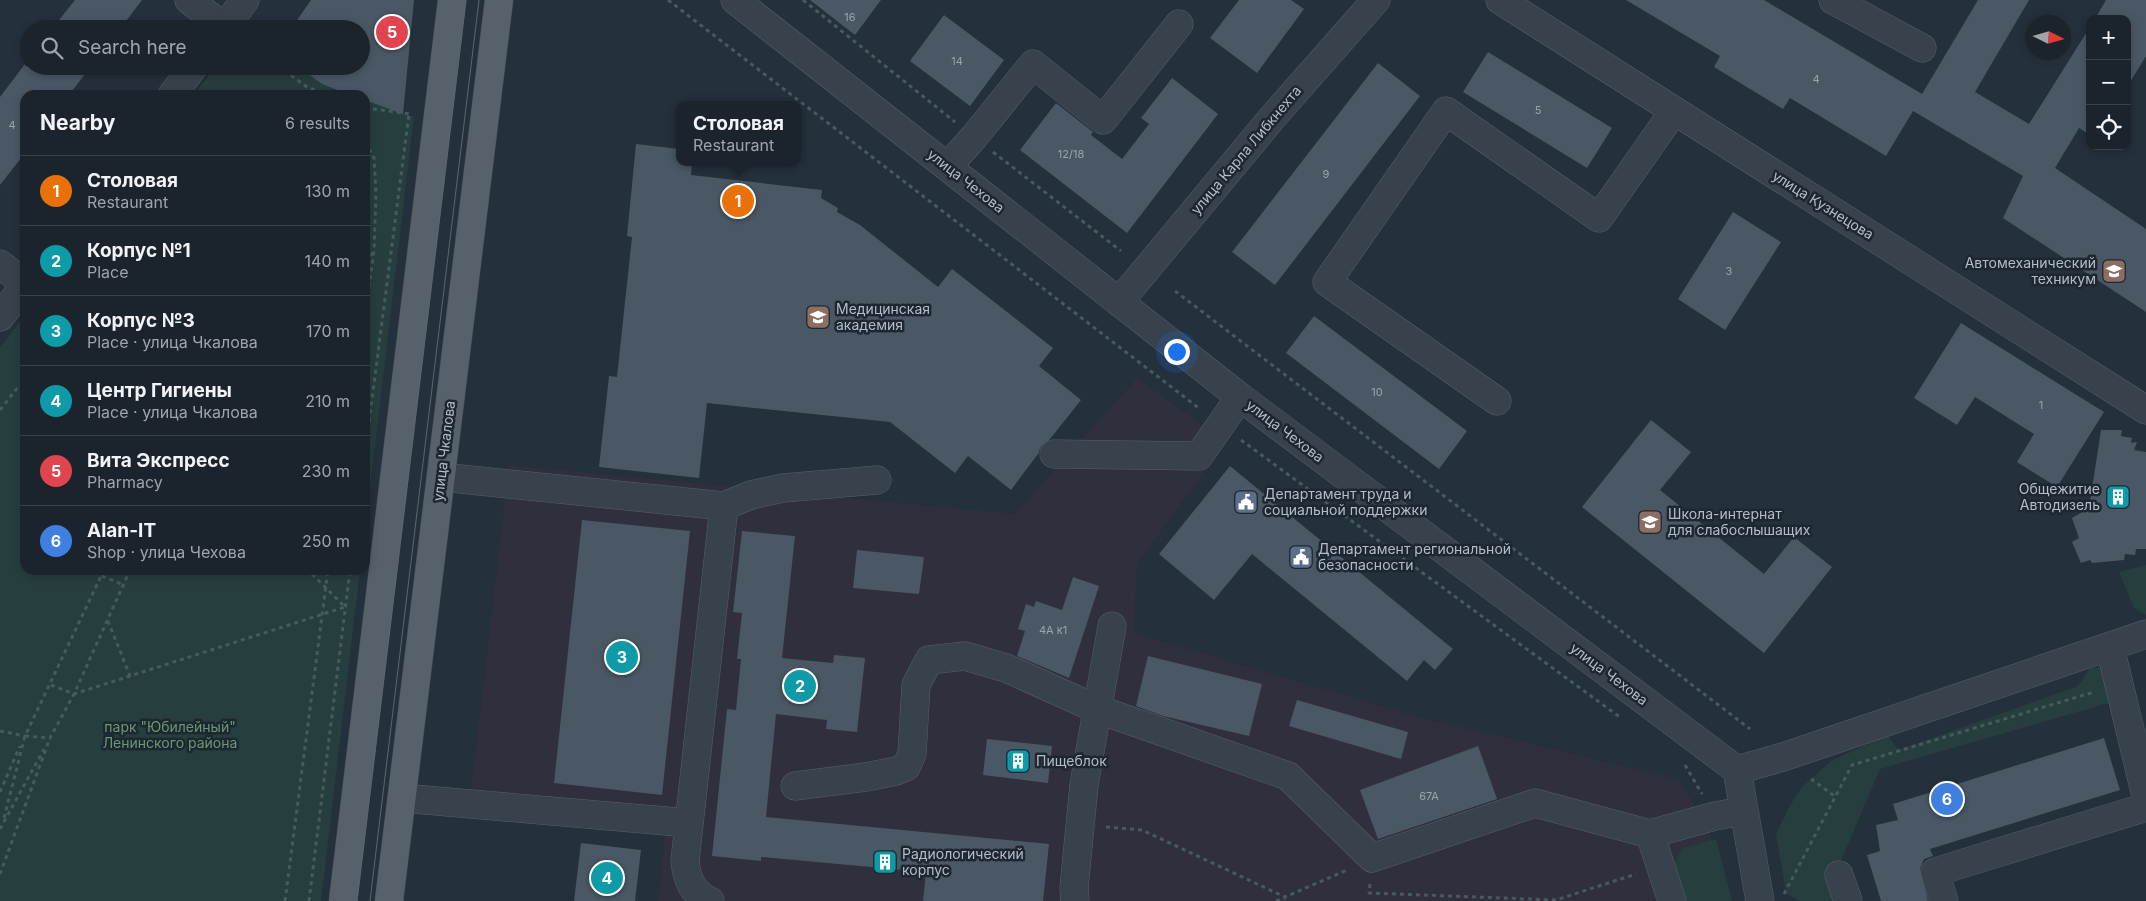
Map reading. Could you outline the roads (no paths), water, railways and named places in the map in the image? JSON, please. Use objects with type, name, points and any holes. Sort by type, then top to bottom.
[{"type":"main road","points":[[343,901],[452,0]]},
{"type":"main road","name":"улица Чкалова","points":[[389,901],[499,0]]},
{"type":"street","points":[[190,0],[214,20]]},
{"type":"street","points":[[230,20],[245,0]]},
{"type":"street","name":"улица Чехова","points":[[735,0],[1240,398],[1737,770]]},
{"type":"street","name":"улица Карла Либкнехта","points":[[1119,302],[1272,118],[1376,0]]},
{"type":"street","name":"улица Кузнецова","points":[[1500,0],[2146,410]]},
{"type":"street","points":[[1833,0],[1922,48]]},
{"type":"street","points":[[948,166],[1033,64],[1103,120],[1179,24]]},
{"type":"street","points":[[176,90],[187,75]]},
{"type":"street","points":[[1497,401],[1327,282],[1446,111],[1599,218],[1674,110]]},
{"type":"street","points":[[0,264],[20,280]]},
{"type":"street","points":[[0,317],[20,291]]},
{"type":"street","points":[[1054,454],[1198,456],[1240,398]]},
{"type":"street","points":[[441,477],[724,506],[751,495],[783,488],[877,480]]},
{"type":"street","points":[[710,901],[694,889],[687,879],[685,861],[724,506]]},
{"type":"street","points":[[1075,901],[1074,888],[1084,785],[1112,626]]},
{"type":"street","points":[[1760,901],[1737,770],[1783,757],[2146,634]]},
{"type":"street","points":[[2110,647],[2146,796]]},
{"type":"street","points":[[795,786],[866,778],[906,767],[912,754],[916,685],[929,660],[965,656],[1006,668],[1097,708],[1288,776],[1372,858],[1535,803],[1650,834],[1715,816],[1743,811]]},
{"type":"street","points":[[402,798],[689,823]]},
{"type":"street","points":[[1944,901],[1935,872],[2146,807]]},
{"type":"street","points":[[1650,834],[1672,901]]},
{"type":"street","points":[[1839,875],[1848,901]]},
{"type":"tram line","points":[[357,901],[466,0]]},
{"type":"tram line","points":[[370,901],[479,0]]},
{"type":"place","name":"Вита Экспресс","points":[[392,32]]},
{"type":"place","name":"Столовая","points":[[738,201]]},
{"type":"place","name":"Автомеханический техникум","points":[[2114,271]]},
{"type":"place","name":"Медицинская академия","points":[[818,317]]},
{"type":"place","name":"Общежитие Автодизель","points":[[2118,497]]},
{"type":"place","name":"Департамент труда и социальной поддержки","points":[[1246,502]]},
{"type":"place","name":"Школа-интернат для слабослышащих","points":[[1650,522]]},
{"type":"place","name":"Департамент региональной безопасности","points":[[1301,557]]},
{"type":"place","name":"Корпус №3","points":[[622,657]]},
{"type":"place","name":"Корпус №1","points":[[800,686]]},
{"type":"place","name":"Пищеблок","points":[[1018,761]]},
{"type":"place","name":"Alan-IT","points":[[1947,799]]},
{"type":"place","name":"Радиологический корпус","points":[[885,862]]},
{"type":"place","name":"Центр Гигиены","points":[[607,878]]},
{"type":"park label","name":"парк \"Юбилейный\" Ленинского района","points":[[170,736]]}]
